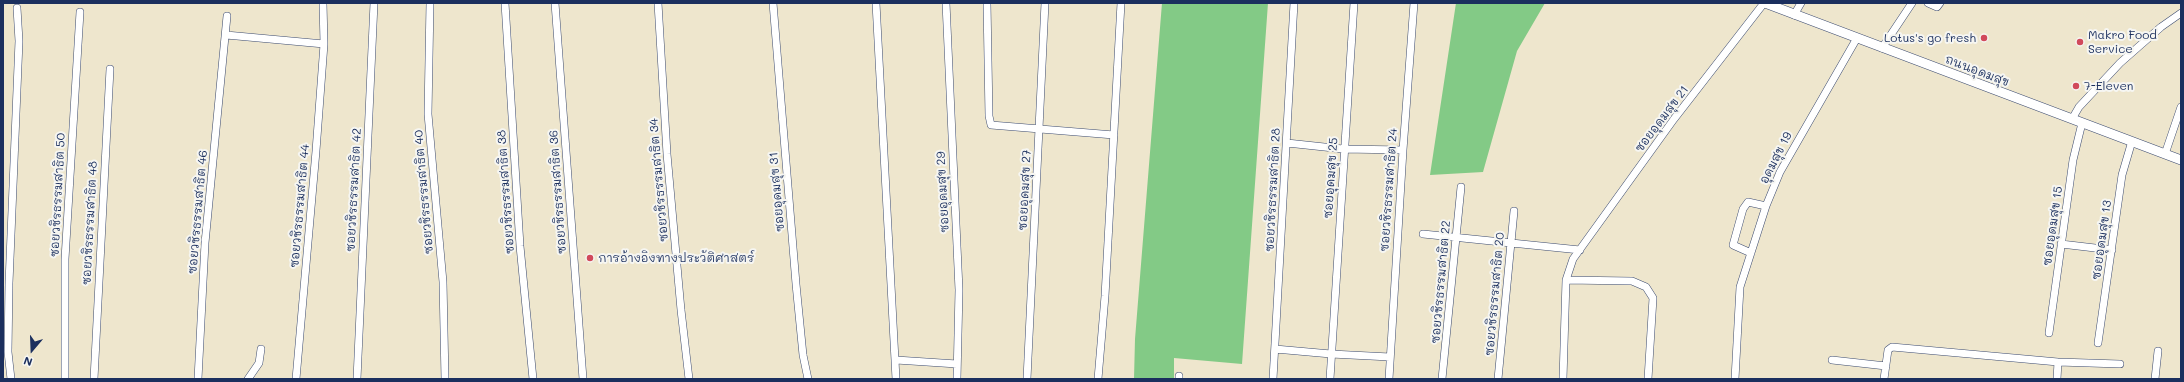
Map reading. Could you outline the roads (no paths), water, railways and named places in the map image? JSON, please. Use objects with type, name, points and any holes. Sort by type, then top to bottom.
[{"type":"main road","name":"ถนนอุดมสุข","points":[[1764,3],[2181,160]]},
{"type":"street","name":"ซอยวชิรธรรมสาธิต 44","points":[[296,379],[324,44],[323,3]]},
{"type":"street","name":"ซอยวชิรธรรมสาธิต 42","points":[[357,379],[374,3]]},
{"type":"street","name":"ซอยวชิรธรรมสาธิต 40","points":[[430,3],[428,114],[444,282],[445,379]]},
{"type":"street","name":"ซอยวชิรธรรมสาธิต 38","points":[[505,3],[520,246],[533,379]]},
{"type":"street","name":"ซอยวชิรธรรมสาธิต 36","points":[[555,3],[583,379]]},
{"type":"street","name":"ซอยวชิรธรรมสาธิต 34","points":[[658,3],[667,154],[681,310],[689,379]]},
{"type":"street","name":"ซอยอุดมสุข 31","points":[[773,3],[802,354],[808,379]]},
{"type":"street","points":[[876,3],[896,379]]},
{"type":"street","name":"ซอยอุดมสุข 29","points":[[946,3],[959,290],[957,379]]},
{"type":"street","points":[[987,3],[990,123],[996,127],[1114,135]]},
{"type":"street","name":"ซอยอุดมสุข 27","points":[[1027,379],[1046,3]]},
{"type":"street","points":[[1098,379],[1121,3]]},
{"type":"street","name":"ซอยวชิรธรรมสาธิต 28","points":[[1273,379],[1294,3]]},
{"type":"street","name":"ซอยอุดมสุข 25","points":[[1330,379],[1354,3]]},
{"type":"street","name":"ซอยวชิรธรรมสาธิต 24","points":[[1389,379],[1402,150],[1414,3]]},
{"type":"street","name":"ซอยอุดมสุข 21","points":[[1563,379],[1566,280],[1569,268],[1580,250],[1674,119],[1764,3]]},
{"type":"street","points":[[1794,15],[1801,3]]},
{"type":"street","points":[[1882,48],[1912,3]]},
{"type":"street","points":[[1928,3],[1937,7],[1940,3]]},
{"type":"street","points":[[11,379],[8,352],[9,283],[19,41],[17,8]]},
{"type":"street","name":"ซอยวชิรธรรมสาธิต 50","points":[[65,379],[65,259],[80,12]]},
{"type":"street","points":[[2072,119],[2079,107],[2120,63],[2161,27],[2181,13]]},
{"type":"street","name":"ซอยวชิรธรรมสาธิต 46","points":[[198,379],[205,243],[227,16]]},
{"type":"street","points":[[226,35],[324,44]]},
{"type":"street","name":"อุดมสุข 19","points":[[1735,379],[1740,287],[1766,206],[1780,172],[1857,38]]},
{"type":"street","name":"ซอยวชิรธรรมสาธิต 48","points":[[94,379],[110,69]]},
{"type":"street","points":[[2165,154],[2181,107]]},
{"type":"street","name":"ซอยอุดมสุข 15","points":[[2049,333],[2073,160],[2082,123]]},
{"type":"street","name":"ซอยอุดมสุข 13","points":[[2098,343],[2122,175],[2132,141]]},
{"type":"street","points":[[1287,143],[1344,149],[1402,150]]},
{"type":"street","name":"ซอยวชิรธรรมสาธิต 22","points":[[1442,379],[1461,187]]},
{"type":"street","points":[[1751,253],[1733,245],[1743,209],[1748,202],[1766,206]]},
{"type":"street","name":"ซอยวชิรธรรมสาธิต 20","points":[[1498,379],[1514,211]]},
{"type":"street","points":[[1423,234],[1456,236],[1511,244],[1580,250]]},
{"type":"street","points":[[2061,244],[2112,250]]},
{"type":"street","points":[[1566,280],[1632,281],[1646,287],[1652,298],[1648,379]]},
{"type":"street","points":[[1884,379],[1888,350],[1892,347],[2058,362],[2120,364]]},
{"type":"street","points":[[248,379],[259,363],[261,349]]},
{"type":"street","points":[[1275,349],[1390,357]]},
{"type":"street","points":[[2155,379],[2158,351]]},
{"type":"street","points":[[896,360],[957,364]]},
{"type":"street","points":[[1832,360],[1886,366]]},
{"type":"street","points":[[2057,379],[2058,362]]},
{"type":"place","name":"Lotus's go fresh","points":[[1984,38]]},
{"type":"place","name":"Makro Food Service","points":[[2080,42]]},
{"type":"place","name":"7-Eleven","points":[[2076,86]]},
{"type":"place","name":"การอ้างอิงทางประวัติศาสตร์","points":[[590,258]]}]
